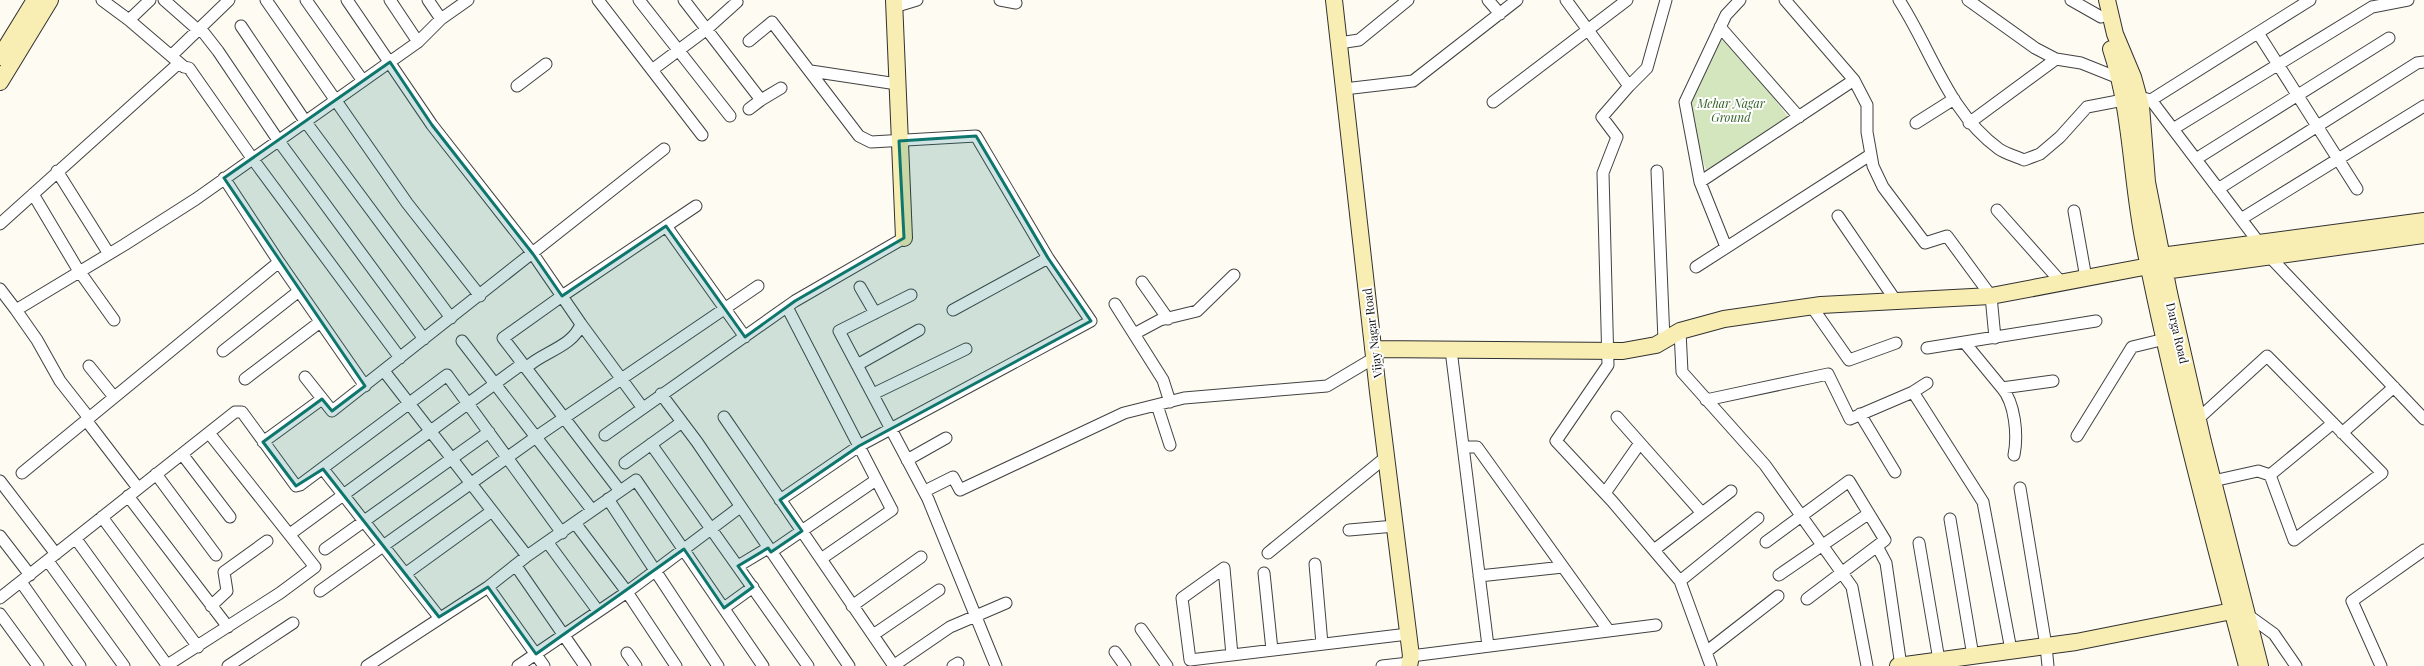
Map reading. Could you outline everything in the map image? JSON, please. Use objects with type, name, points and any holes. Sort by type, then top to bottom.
[{"type":"street","points":[[0,57],[36,0]]},
{"type":"street","points":[[0,82],[50,0]]},
{"type":"street","points":[[102,0],[129,20],[184,67],[189,68],[252,158],[400,358]]},
{"type":"street","points":[[129,20],[150,0]]},
{"type":"street","points":[[164,0],[199,29],[218,51],[278,140],[424,339]]},
{"type":"street","points":[[266,0],[334,101],[407,203],[480,296]]},
{"type":"street","points":[[306,0],[363,81]]},
{"type":"street","points":[[347,0],[432,125],[533,254],[581,324],[642,408]]},
{"type":"street","points":[[390,0],[418,42]]},
{"type":"street","points":[[428,0],[441,19]]},
{"type":"street","points":[[16,310],[110,254],[224,178],[418,42],[441,19],[468,0]]},
{"type":"street","points":[[598,0],[702,135]]},
{"type":"street","points":[[639,0],[730,116]]},
{"type":"street","points":[[684,0],[761,100]]},
{"type":"street","points":[[605,434],[787,307],[904,238],[898,141],[894,3],[917,0]]},
{"type":"street","points":[[1000,0],[1016,3]]},
{"type":"street","name":"Vijay Nagar Road","points":[[1334,0],[1386,457],[1408,634],[1410,662]]},
{"type":"street","points":[[1339,43],[1359,40],[1408,0]]},
{"type":"street","points":[[1488,0],[1500,14]]},
{"type":"street","points":[[1344,89],[1413,81],[1517,0]]},
{"type":"street","points":[[1566,0],[1629,86]]},
{"type":"street","points":[[1493,102],[1627,0]]},
{"type":"street","points":[[1666,0],[1647,68],[1602,116],[1617,137],[1603,174],[1608,365],[1556,441],[1605,493],[1680,581],[1711,666]]},
{"type":"street","points":[[1784,0],[1854,80],[1867,105],[1867,132],[1870,155],[1883,187],[1925,243],[1947,236],[1991,296],[1995,338]]},
{"type":"street","points":[[1899,0],[1940,77],[1969,123],[2000,150],[2024,160],[2040,154],[2060,136],[2087,107],[2138,98],[2258,33],[2310,0]]},
{"type":"street","points":[[1968,0],[2035,48],[2056,59],[2081,63],[2121,79]]},
{"type":"street","points":[[2071,0],[2101,16]]},
{"type":"street","name":"Darga Road","points":[[2096,0],[2121,79],[2138,98]]},
{"type":"street","name":"Darga Road","points":[[2106,0],[2115,34],[2133,77],[2138,98],[2144,242],[2158,264],[2191,422],[2240,612],[2260,666]]},
{"type":"street","points":[[2173,129],[2372,7],[2408,0]]},
{"type":"street","points":[[652,70],[707,28],[737,1]]},
{"type":"street","points":[[1726,247],[1700,182],[1685,102],[1726,15],[1738,1]]},
{"type":"street","points":[[0,224],[175,59],[199,29],[225,2]]},
{"type":"street","points":[[749,41],[772,22],[811,71],[859,136],[871,142],[976,136],[1048,258],[1090,322],[859,446],[780,500]]},
{"type":"street","points":[[242,26],[306,121],[451,318]]},
{"type":"street","points":[[1720,27],[1799,117]]},
{"type":"street","points":[[2258,33],[2337,160],[2357,189]]},
{"type":"street","points":[[2196,159],[2389,38]]},
{"type":"street","points":[[1969,123],[2056,59]]},
{"type":"street","points":[[2218,189],[2417,63],[2424,62]]},
{"type":"street","points":[[517,86],[546,64]]},
{"type":"street","points":[[811,71],[897,84]]},
{"type":"street","points":[[1700,182],[1854,80]]},
{"type":"street","points":[[749,109],[781,88]]},
{"type":"street","points":[[2138,98],[2173,129],[2269,256],[2424,419]]},
{"type":"street","points":[[1916,123],[1954,99]]},
{"type":"street","points":[[2241,219],[2424,106]]},
{"type":"street","points":[[305,377],[332,412],[664,150]]},
{"type":"street","points":[[1696,267],[1870,155]]},
{"type":"street","points":[[57,170],[110,254]]},
{"type":"street","points":[[1657,171],[1664,340]]},
{"type":"street","points":[[224,178],[279,262],[365,386]]},
{"type":"street","points":[[33,194],[80,271],[114,320]]},
{"type":"street","points":[[620,490],[503,338],[562,296],[696,206]]},
{"type":"street","points":[[1997,210],[2061,282]]},
{"type":"street","points":[[2074,211],[2086,278]]},
{"type":"street","points":[[1838,216],[1896,301]]},
{"type":"street","points":[[666,226],[745,337]]},
{"type":"street","points":[[2158,264],[2269,256],[2423,234]]},
{"type":"street","points":[[925,491],[953,477],[960,490],[1124,413],[1184,398],[1327,386],[1374,354],[1451,350],[1622,351],[1656,345],[1680,331],[1724,319],[1812,306],[1991,296],[2158,264],[2258,242],[2423,234]]},
{"type":"street","points":[[953,310],[1048,258]]},
{"type":"street","points":[[22,473],[279,262]]},
{"type":"street","name":"Darga Road","points":[[2158,264],[2165,339],[2191,422],[2213,481],[2240,612],[2247,666]]},
{"type":"street","points":[[1134,334],[1168,318],[1197,311],[1234,275]]},
{"type":"street","points":[[1142,282],[1168,318]]},
{"type":"street","points":[[320,591],[536,437],[566,419],[758,286]]},
{"type":"street","points":[[860,287],[875,313]]},
{"type":"street","points":[[0,289],[37,340],[60,381],[138,488]]},
{"type":"street","points":[[223,351],[299,291]]},
{"type":"street","points":[[911,295],[839,331],[925,491],[974,615],[996,666]]},
{"type":"street","points":[[1115,304],[1163,380],[1170,402]]},
{"type":"street","points":[[1812,306],[1849,360],[1896,343]]},
{"type":"street","points":[[787,307],[892,510],[821,559]]},
{"type":"street","points":[[1927,348],[2096,321]]},
{"type":"street","points":[[245,379],[320,322]]},
{"type":"street","points":[[290,534],[495,384],[567,342],[578,332],[581,324]]},
{"type":"street","points":[[857,365],[918,330]]},
{"type":"street","points":[[1680,331],[1682,372],[1764,465],[1800,517],[1852,587],[1867,666]]},
{"type":"street","points":[[2077,436],[2132,347],[2165,339]]},
{"type":"street","points":[[462,341],[592,510]]},
{"type":"street","points":[[1965,343],[2009,396],[2016,445],[2014,455]]},
{"type":"street","points":[[873,394],[966,349]]},
{"type":"street","points":[[1451,350],[1488,646]]},
{"type":"street","points":[[2191,422],[2267,356],[2382,473],[2294,540],[2270,474]]},
{"type":"street","points":[[90,366],[114,397]]},
{"type":"street","points":[[384,371],[527,556]]},
{"type":"street","points":[[1706,400],[1828,374],[1850,419],[1913,392],[1927,382]]},
{"type":"street","points":[[2,594],[21,582],[138,488],[239,411],[296,486],[324,470],[447,375],[562,533]]},
{"type":"street","points":[[2002,388],[2053,381]]},
{"type":"street","points":[[2342,432],[2394,388]]},
{"type":"street","points":[[1913,392],[1983,502],[2010,650]]},
{"type":"street","points":[[661,394],[682,422],[849,666]]},
{"type":"street","points":[[263,442],[322,399]]},
{"type":"street","points":[[1157,405],[1170,445]]},
{"type":"street","points":[[1860,414],[1895,472]]},
{"type":"street","points":[[724,417],[893,666],[950,627],[974,615],[1006,603]]},
{"type":"street","points":[[1617,417],[1702,513]]},
{"type":"street","points":[[625,463],[682,422]]},
{"type":"street","points":[[2270,474],[2333,423]]},
{"type":"street","points":[[326,549],[489,432]]},
{"type":"street","points":[[76,539],[167,666],[280,593],[315,567],[209,433]]},
{"type":"street","points":[[907,460],[946,438]]},
{"type":"street","points":[[1605,493],[1640,443]]},
{"type":"street","points":[[651,444],[808,666]]},
{"type":"street","points":[[1464,448],[1477,447],[1609,631]]},
{"type":"street","points":[[182,454],[230,517]]},
{"type":"street","points":[[1268,553],[1386,457]]},
{"type":"street","points":[[324,470],[439,617]]},
{"type":"street","points":[[2213,481],[2258,471],[2270,474]]},
{"type":"street","points":[[156,474],[216,555]]},
{"type":"street","points":[[367,666],[439,617],[488,587],[527,556],[548,543],[592,510],[636,480],[764,666]]},
{"type":"street","points":[[738,566],[802,531],[876,480]]},
{"type":"street","points":[[0,481],[124,666]]},
{"type":"street","points":[[1766,542],[1850,481],[1868,514],[1885,540],[1807,599]]},
{"type":"street","points":[[2020,488],[2048,666]]},
{"type":"street","points":[[1654,550],[1731,491]]},
{"type":"street","points":[[128,496],[228,627]]},
{"type":"street","points":[[608,499],[718,666]]},
{"type":"street","points":[[518,666],[627,592],[712,529],[740,506]]},
{"type":"street","points":[[405,574],[492,511]]},
{"type":"street","points":[[1779,575],[1868,514]]},
{"type":"street","points":[[102,517],[198,647]]},
{"type":"street","points":[[1680,581],[1758,518]]},
{"type":"street","points":[[1950,519],[1973,656]]},
{"type":"street","points":[[576,523],[627,592],[676,666]]},
{"type":"street","points":[[1349,530],[1395,526]]},
{"type":"street","points":[[0,536],[30,575]]},
{"type":"street","points":[[211,606],[227,591],[224,572],[267,541]]},
{"type":"street","points":[[548,543],[598,611]]},
{"type":"street","points":[[1919,543],[1948,662]]},
{"type":"street","points":[[1877,546],[1886,563],[1901,666]]},
{"type":"street","points":[[2381,666],[2352,601],[2424,550]]},
{"type":"street","points":[[852,606],[921,557]]},
{"type":"street","points":[[1315,564],[1322,644]]},
{"type":"street","points":[[516,566],[585,666]]},
{"type":"street","points":[[1479,576],[1563,567]]},
{"type":"street","points":[[1232,655],[1224,568],[1182,598],[1190,660],[1232,655],[1322,644],[1408,634]]},
{"type":"street","points":[[1264,573],[1272,650]]},
{"type":"street","points":[[21,582],[80,666]]},
{"type":"street","points":[[488,587],[544,666]]},
{"type":"street","points":[[724,608],[753,587]]},
{"type":"street","points":[[872,635],[939,590]]},
{"type":"street","points":[[1706,652],[1778,596]]},
{"type":"street","points":[[1898,666],[1948,662],[1973,656],[2046,646],[2240,612],[2274,634],[2296,666]]},
{"type":"street","points":[[0,614],[38,666]]},
{"type":"street","points":[[228,666],[292,623]]},
{"type":"street","points":[[1382,666],[1410,662],[1488,646],[1656,625]]},
{"type":"street","points":[[1141,629],[1166,666]]},
{"type":"street","points":[[1115,652],[1125,666]]},
{"type":"street","points":[[627,653],[636,666]]},
{"type":"highlighted area","points":[[390,62],[432,125],[533,254],[562,296],[666,226],[745,337],[795,301],[904,238],[899,141],[976,136],[1048,258],[1091,321],[859,446],[780,500],[802,531],[771,552],[768,548],[738,566],[753,587],[724,608],[684,549],[536,654],[488,587],[439,617],[323,469],[296,486],[263,442],[322,399],[332,411],[365,386],[224,178]]},
{"type":"green space","name":"Mehar Nagar Ground","points":[[1720,27],[1792,122],[1708,177],[1685,102]]}]
